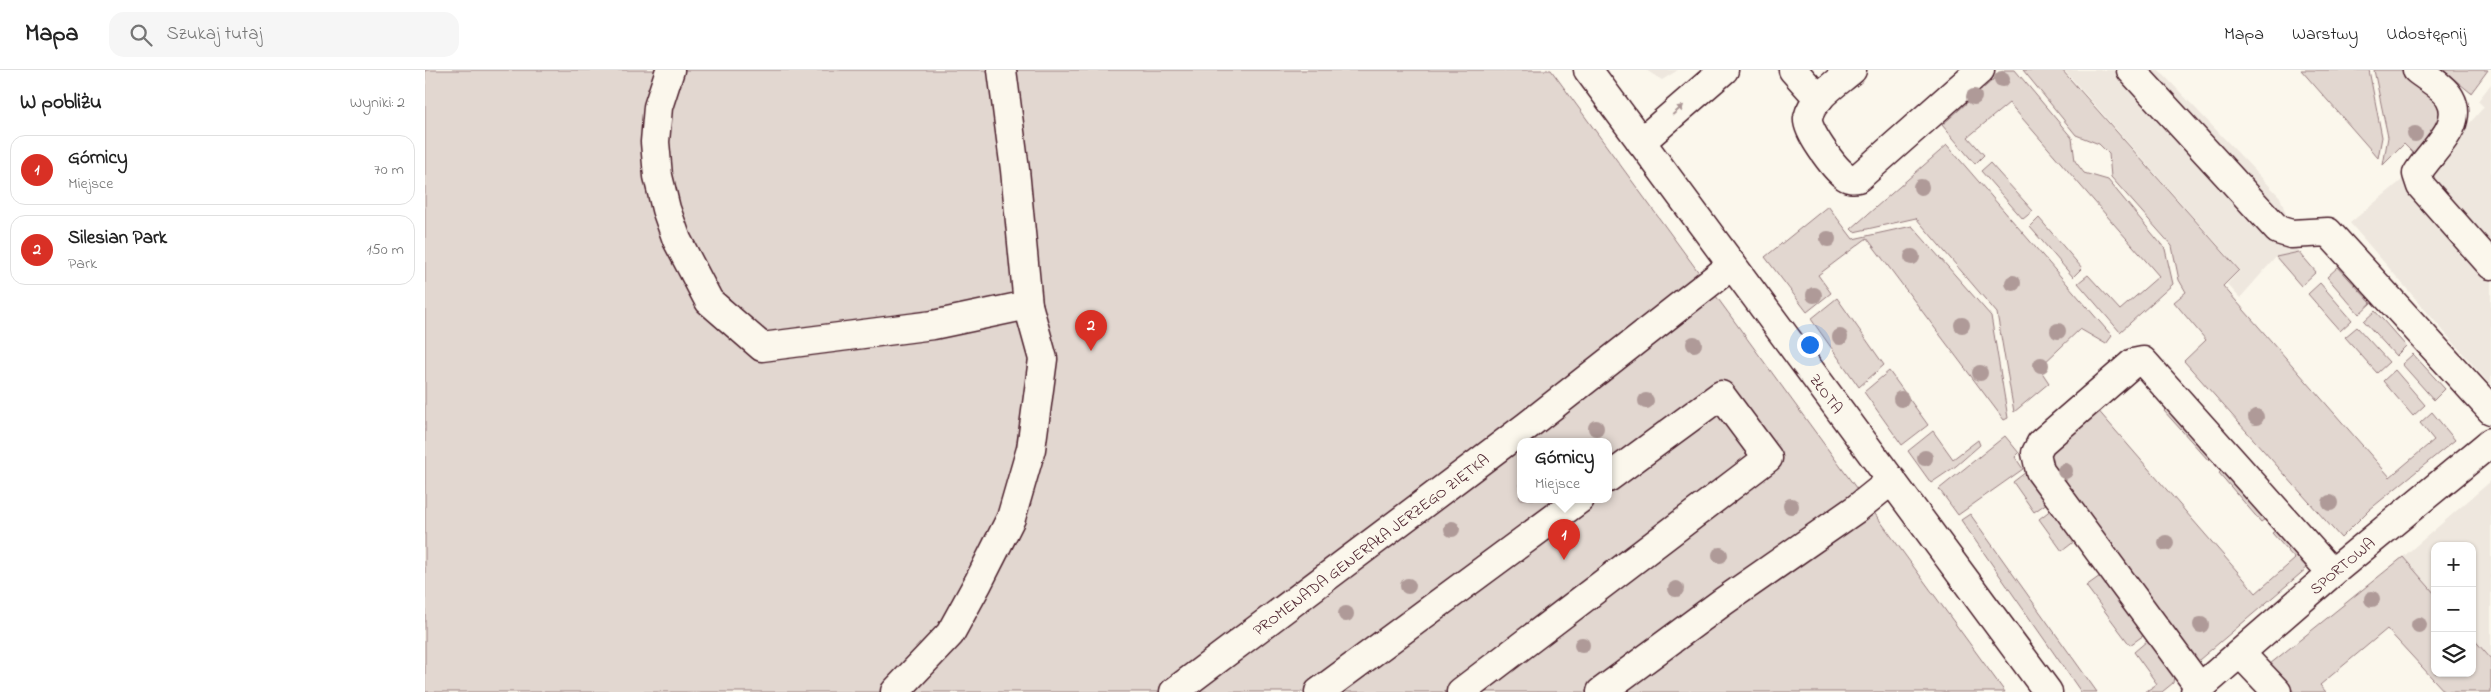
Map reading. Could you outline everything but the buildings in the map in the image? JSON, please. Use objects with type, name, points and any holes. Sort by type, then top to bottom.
[{"type":"street","points":[[670,70],[658,107],[655,142],[658,176],[666,209],[677,240],[709,302],[762,347],[933,325],[1028,305]]},
{"type":"street","points":[[895,692],[949,634],[1011,518],[1031,449],[1043,359],[1028,305],[1017,190],[1002,70]]},
{"type":"street","name":"ZŁOTA","points":[[1588,70],[2048,692]]},
{"type":"street","points":[[1641,142],[1724,70]]},
{"type":"street","points":[[1793,70],[1819,99]]},
{"type":"street","points":[[1851,70],[1819,99],[1810,111],[1807,120],[1809,131],[1844,176],[1858,178],[1980,70]]},
{"type":"street","points":[[2131,70],[2278,230],[2291,234],[2328,232],[2491,410]]},
{"type":"street","points":[[2417,70],[2449,96],[2455,112],[2452,126],[2417,174],[2421,186],[2491,265]]},
{"type":"street","name":"PROMENADA GENERAŁA JERZEGO ZIĘTKA","points":[[1173,692],[1527,426],[1732,265]]},
{"type":"street","points":[[2197,690],[2039,470],[2036,454],[2041,442],[2133,363],[2143,361],[2332,573]]},
{"type":"street","points":[[1461,692],[1768,458],[1721,395],[1612,475]]},
{"type":"street","name":"SPORTOWA","points":[[2197,690],[2241,654],[2332,573],[2491,442]]},
{"type":"street","points":[[1601,692],[1705,624],[1892,480]]},
{"type":"street","points":[[1319,692],[1575,503]]},
{"type":"street","points":[[2241,654],[2277,692]]},
{"type":"shaded area","points":[[425,70],[1551,70],[2005,692],[425,692]]},
{"type":"shaded area","points":[[1646,70],[1678,70],[1662,80]]},
{"type":"shaded area","points":[[2004,70],[2015,70],[2072,138],[2075,161],[2084,173],[2108,180],[2165,249],[2173,284],[2120,332],[2078,283],[2088,275],[2120,310],[2159,276],[2009,103],[1968,137],[1984,155],[1975,164],[1942,125]]},
{"type":"shaded area","points":[[2023,70],[2062,70],[2239,270],[2223,286],[2390,477],[2434,440],[2420,423],[2432,412],[2455,440],[2369,510],[2341,538],[2184,361],[2206,340],[2174,302],[2186,292],[2179,280],[2172,246],[2111,177],[2109,154],[2099,144],[2076,135]]},
{"type":"shaded area","points":[[2064,70],[2159,70],[2280,197],[2299,252],[2276,257],[2240,298],[2227,284],[2240,270]]},
{"type":"shaded area","points":[[2301,70],[2369,70],[2382,137],[2378,158]]},
{"type":"shaded area","points":[[2374,70],[2404,70],[2425,88],[2436,102],[2440,119],[2438,129],[2418,158],[2404,144],[2383,165],[2388,137]]},
{"type":"shaded area","points":[[2443,70],[2488,70],[2471,93]]},
{"type":"shaded area","points":[[2491,84],[2491,386],[2350,223],[2419,166],[2426,172],[2484,107],[2478,101]]},
{"type":"shaded area","points":[[1947,145],[2112,336],[2106,344],[2080,329],[2039,368],[2049,383],[2014,412],[1997,313],[1916,218],[1854,232],[1851,229]]},
{"type":"shaded area","points":[[1990,163],[2033,211],[2023,219],[1981,171]]},
{"type":"shaded area","points":[[1828,206],[1853,239],[1912,226],[1991,316],[2008,418],[2004,420],[1867,238],[1818,275],[1831,293],[1807,312],[1765,257]]},
{"type":"shaded area","points":[[2039,218],[2082,268],[2073,277],[2030,227]]},
{"type":"shaded area","points":[[2299,252],[2316,272],[2301,286],[2276,257]]},
{"type":"shaded area","points":[[2338,267],[2371,303],[2359,314],[2327,277]]},
{"type":"shaded area","points":[[2320,283],[2352,320],[2340,331],[2308,294]]},
{"type":"shaded area","points":[[1837,298],[1884,365],[1859,387],[1811,319]]},
{"type":"shaded area","points":[[2375,311],[2406,346],[2396,356],[2364,321]]},
{"type":"shaded area","points":[[2357,327],[2389,362],[2377,373],[2345,337]]},
{"type":"shaded area","points":[[2413,354],[2445,389],[2434,400],[2402,364]]},
{"type":"shaded area","points":[[2395,370],[2425,405],[2413,416],[2383,381]]},
{"type":"shaded area","points":[[1889,371],[1928,425],[1902,445],[1864,392]]},
{"type":"shaded area","points":[[2168,407],[2213,457],[2209,461],[2164,411]]},
{"type":"shaded area","points":[[2096,408],[2256,593],[2295,559],[2272,533],[2275,531],[2307,568],[2192,666],[2048,468],[2048,449]]},
{"type":"shaded area","points":[[1933,431],[1953,459],[1978,440],[1980,445],[1956,466],[1931,483],[1908,451]]},
{"type":"shaded area","points":[[2005,436],[2019,453],[2015,457],[2023,469],[1958,515],[1939,489]]},
{"type":"shaded area","points":[[2222,470],[2265,519],[2261,522],[2219,473]]},
{"type":"shaded area","points":[[2026,472],[2047,503],[2034,512],[2013,482]]},
{"type":"shaded area","points":[[2491,481],[2491,659],[2476,642],[2476,542],[2431,542],[2431,589],[2403,557]]},
{"type":"shaded area","points":[[2052,509],[2075,541],[2062,551],[2039,519]]},
{"type":"shaded area","points":[[1970,514],[2097,692],[2081,692],[1961,520]]},
{"type":"shaded area","points":[[2403,557],[2431,589],[2431,677],[2387,629],[2320,685],[2326,692],[2294,692],[2270,664]]},
{"type":"shaded area","points":[[2100,576],[2144,635],[2130,645],[2086,586]]},
{"type":"shaded area","points":[[2147,641],[2174,676],[2173,683],[2162,692],[2145,692],[2157,684],[2134,652]]},
{"type":"shaded area","points":[[2476,642],[2491,659],[2491,692],[2445,692],[2431,677],[2476,677]]},
{"type":"place","name":"Silesian Park","points":[[1091,351]]},
{"type":"place","name":"Górnicy","points":[[1564,560]]}]
